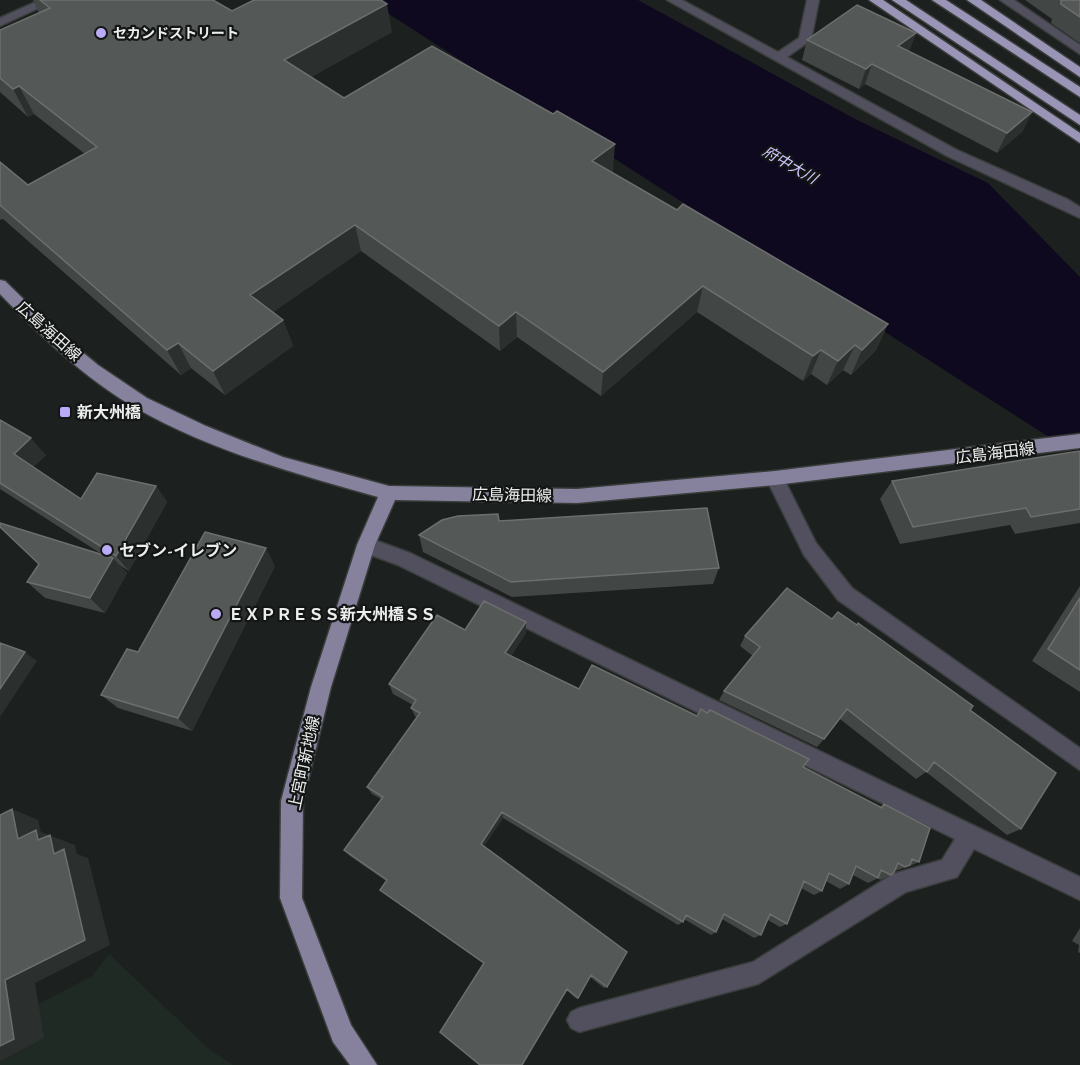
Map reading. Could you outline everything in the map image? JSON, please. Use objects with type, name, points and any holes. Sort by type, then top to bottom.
[{"type":"highway","points":[[875,0],[1080,139]]},
{"type":"highway","points":[[898,0],[1080,121]]},
{"type":"highway","points":[[938,0],[1080,93]]},
{"type":"highway","points":[[973,0],[1080,73]]},
{"type":"main road","name":"広島海田線","points":[[0,285],[46,331],[92,369],[141,403],[200,431],[280,463],[389,493],[577,496],[775,478],[1080,441]]},
{"type":"main road","name":"上宮町新地線","points":[[365,1065],[342,1033],[291,898],[292,801],[321,687],[366,545],[389,493]]},
{"type":"street","points":[[0,22],[50,0]]},
{"type":"street","points":[[673,0],[952,153],[1062,202],[1080,213]]},
{"type":"street","points":[[779,57],[805,40],[813,0]]},
{"type":"street","points":[[1006,0],[1080,50]]},
{"type":"street","points":[[775,478],[810,549],[845,594],[1080,760]]},
{"type":"street","points":[[366,545],[404,559],[1080,889]]},
{"type":"street","points":[[579,1020],[758,972],[901,882],[949,869],[970,836]]},
{"type":"shaded area","points":[[109,954],[210,1050],[233,1065],[0,1065],[0,1024],[92,976]]},
{"type":"water","name":"府中大川","points":[[367,0],[638,0],[855,119],[988,183],[1080,277],[1080,457]]},
{"type":"building","points":[[40,0],[213,0],[232,11],[254,0],[381,0],[387,4],[284,60],[344,98],[432,46],[553,114],[557,111],[615,144],[592,161],[677,210],[683,204],[888,324],[862,350],[855,345],[838,361],[821,350],[813,356],[703,286],[603,372],[516,312],[499,326],[355,225],[250,295],[283,320],[213,371],[178,343],[167,350],[0,205],[0,162],[28,185],[97,147],[19,86],[13,89],[0,78],[0,30],[50,8]]},
{"type":"building","points":[[1061,0],[1080,0],[1080,17],[1061,4]]},
{"type":"building","points":[[857,5],[916,33],[898,46],[1032,112],[1007,133],[872,64],[866,69],[807,40]]},
{"type":"building","points":[[0,420],[31,438],[14,454],[81,499],[97,473],[156,486],[116,556],[0,483]]},
{"type":"building","points":[[1079,451],[1080,509],[1031,517],[1026,508],[913,527],[892,481]]},
{"type":"building","points":[[707,508],[719,568],[511,582],[419,535],[442,520],[458,516],[498,514],[499,521]]},
{"type":"building","points":[[0,523],[113,558],[90,598],[27,582],[39,564],[0,527]]},
{"type":"building","name":"ＥＸＰＲＥＳＳ新大州橋ＳＳ","points":[[205,532],[266,548],[178,718],[101,695],[127,649],[138,652]]},
{"type":"building","points":[[787,588],[832,619],[838,612],[857,625],[858,623],[973,706],[970,710],[1056,773],[1021,829],[934,762],[927,772],[847,709],[824,739],[724,691],[760,647],[745,636]]},
{"type":"building","points":[[1080,598],[1080,670],[1048,649]]},
{"type":"building","points":[[484,601],[526,622],[505,653],[579,689],[592,665],[697,716],[701,709],[707,713],[710,710],[809,759],[803,767],[882,808],[884,804],[930,828],[919,862],[912,859],[910,865],[905,867],[898,863],[891,875],[881,870],[878,878],[856,866],[849,884],[829,873],[822,891],[804,881],[787,924],[770,914],[761,935],[724,914],[716,932],[686,915],[683,922],[502,812],[481,844],[627,952],[607,987],[591,975],[578,998],[567,989],[522,1065],[480,1065],[440,1032],[484,963],[380,890],[387,880],[344,850],[383,797],[367,787],[420,713],[411,708],[416,700],[389,684],[437,615],[465,630]]},
{"type":"building","points":[[0,643],[25,652],[0,689]]},
{"type":"building","points":[[12,809],[18,839],[36,830],[38,840],[50,835],[54,854],[64,849],[85,940],[5,980],[14,1039],[0,1046],[0,815]]},
{"type":"place","name":"セカンドストリート","points":[[101,33]]},
{"type":"place","name":"新大州橋","points":[[65,412]]},
{"type":"place","name":"セブン-イレブン","points":[[107,550]]},
{"type":"place","name":"ＥＸＰＲＥＳＳ新大州橋ＳＳ","points":[[216,614]]}]
